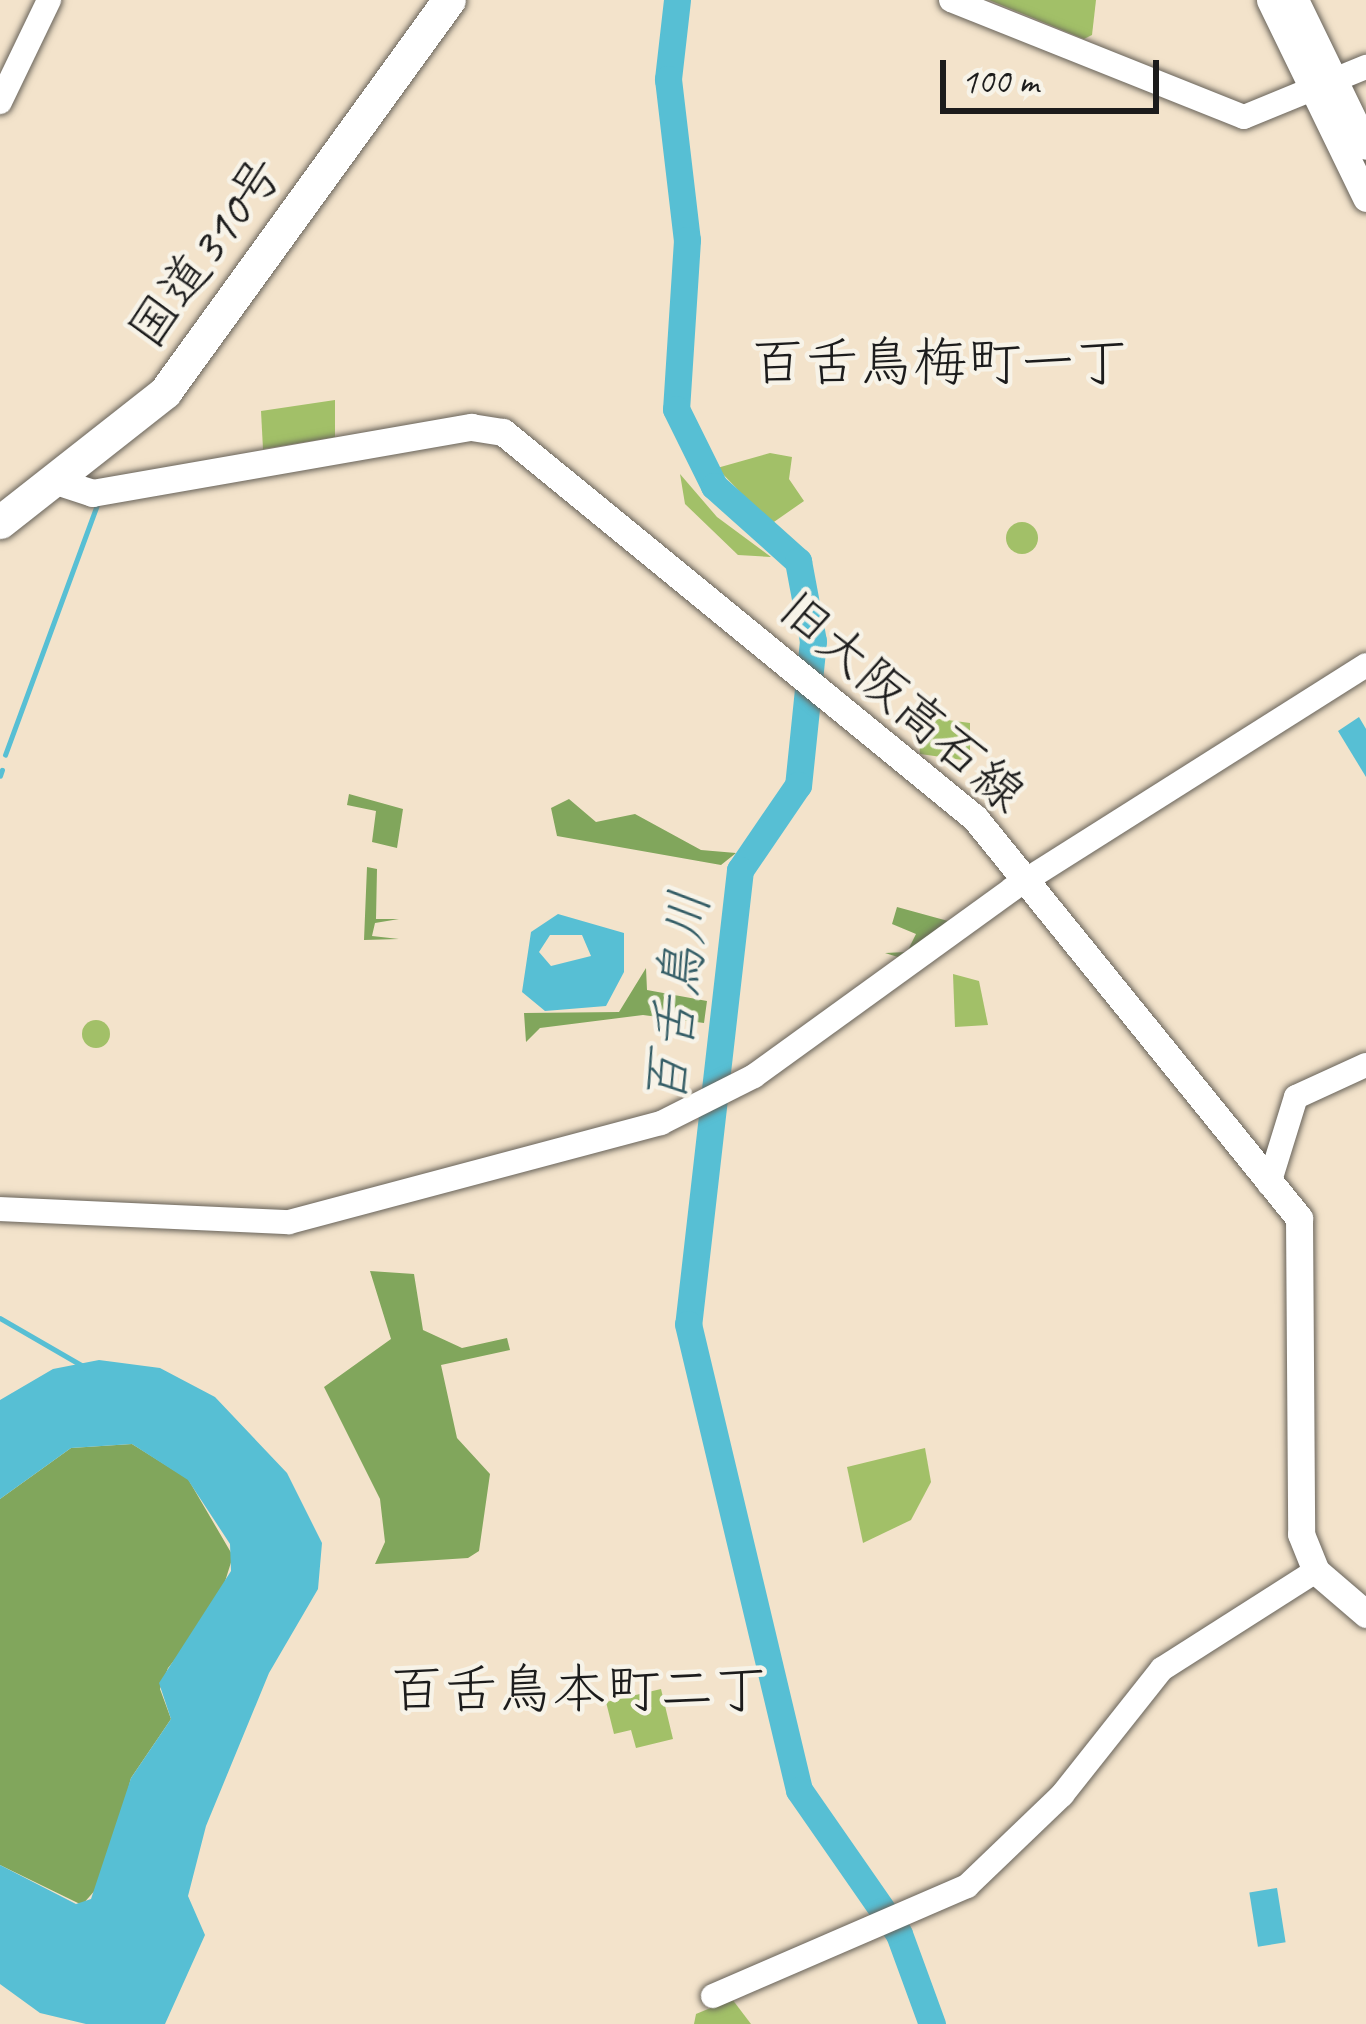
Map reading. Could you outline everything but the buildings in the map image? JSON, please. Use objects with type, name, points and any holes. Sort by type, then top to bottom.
[{"type":"highway","name":"国道310号","points":[[0,522],[62,483],[165,392],[449,0]]},
{"type":"main road","points":[[0,101],[49,0]]},
{"type":"main road","points":[[951,0],[1223,113],[1263,116],[1366,67]]},
{"type":"main road","points":[[1270,0],[1366,146]]},
{"type":"main road","points":[[1295,0],[1366,198]]},
{"type":"main road","name":"旧大阪高石線","points":[[62,483],[92,493],[491,428],[975,818],[1270,1184],[1306,1238],[1301,1534],[1316,1571]]},
{"type":"main road","points":[[0,1208],[298,1221],[705,1103],[730,1091],[1026,880],[1366,665]]},
{"type":"main road","points":[[1270,1184],[1296,1097],[1366,1065]]},
{"type":"main road","points":[[713,1996],[967,1886],[1012,1846],[1162,1669],[1316,1571],[1366,1614]]},
{"type":"green space","points":[[989,0],[1096,0],[1092,35],[1084,39]]},
{"type":"green space","points":[[335,400],[335,437],[263,449],[261,411]]},
{"type":"green space","points":[[770,453],[792,457],[789,479],[804,501],[771,524],[717,468]]},
{"type":"green space","points":[[680,474],[717,517],[771,557],[738,555],[685,504]]},
{"type":"green space","points":[[1022,522],[1034,526],[1038,538],[1034,550],[1022,554],[1010,550],[1006,538],[1010,526]]},
{"type":"green space","points":[[917,716],[970,723],[970,761],[920,754]]},
{"type":"green space","points":[[349,794],[403,809],[397,848],[372,842],[376,811],[347,805]]},
{"type":"green space","points":[[569,799],[596,822],[635,814],[701,850],[736,853],[721,865],[557,836],[551,808]]},
{"type":"green space","points":[[367,867],[377,869],[376,919],[399,919],[375,923],[372,936],[399,939],[364,940]]},
{"type":"green space","points":[[897,907],[948,921],[901,958],[885,953],[907,952],[916,934],[892,924]]},
{"type":"green space","points":[[646,968],[647,990],[707,1001],[704,1023],[643,1015],[540,1028],[526,1042],[524,1013],[619,1012]]},
{"type":"green space","points":[[953,974],[979,981],[988,1025],[955,1027]]},
{"type":"green space","points":[[96,1020],[106,1024],[110,1034],[106,1044],[96,1048],[86,1044],[82,1034],[86,1024]]},
{"type":"green space","points":[[370,1271],[414,1274],[423,1330],[462,1348],[507,1338],[510,1350],[441,1365],[457,1438],[490,1474],[479,1551],[468,1558],[375,1564],[385,1542],[380,1499],[324,1387],[391,1339]]},
{"type":"green space","points":[[132,1444],[188,1479],[233,1556],[217,1607],[168,1668],[160,1689],[171,1719],[131,1778],[105,1879],[82,1905],[0,1865],[0,1499],[71,1448]]},
{"type":"green space","points":[[925,1448],[931,1482],[911,1520],[863,1543],[847,1467]]},
{"type":"green space","points":[[661,1689],[673,1739],[636,1748],[631,1730],[614,1734],[606,1702]]},
{"type":"green space","points":[[732,1999],[751,2024],[694,2024],[696,2014]]},
{"type":"water","points":[[1359,717],[1366,729],[1366,777],[1338,731]]},
{"type":"water","points":[[558,914],[624,933],[624,972],[606,1006],[545,1011],[522,992],[531,932]],"holes":[[[550,935],[582,935],[591,956],[551,966],[539,952]]]},
{"type":"water","points":[[99,1360],[160,1368],[215,1397],[287,1473],[322,1543],[318,1589],[269,1673],[206,1826],[188,1896],[205,1935],[165,2024],[86,2024],[40,2013],[0,1984],[0,1865],[76,1904],[91,1899],[131,1778],[171,1719],[159,1683],[231,1571],[230,1544],[188,1480],[132,1444],[71,1448],[0,1499],[0,1400],[53,1369]]},
{"type":"water","points":[[1277,1888],[1286,1942],[1258,1947],[1249,1892]]},
{"type":"waterway","name":"百舌鳥川","points":[[677,0],[668,79],[687,240],[676,409],[714,486],[798,561],[813,641],[798,785],[740,870],[688,1324],[799,1790],[899,1934],[932,2024]]},
{"type":"waterway","points":[[5,755],[97,505]]},
{"type":"waterway","points":[[0,776],[2,770]]},
{"type":"waterway","points":[[0,1318],[85,1367]]},
{"type":"district","name":"百舌鳥梅町一丁","points":[[940,362]]},
{"type":"district","name":"百舌鳥本町二丁","points":[[579,1689]]}]
